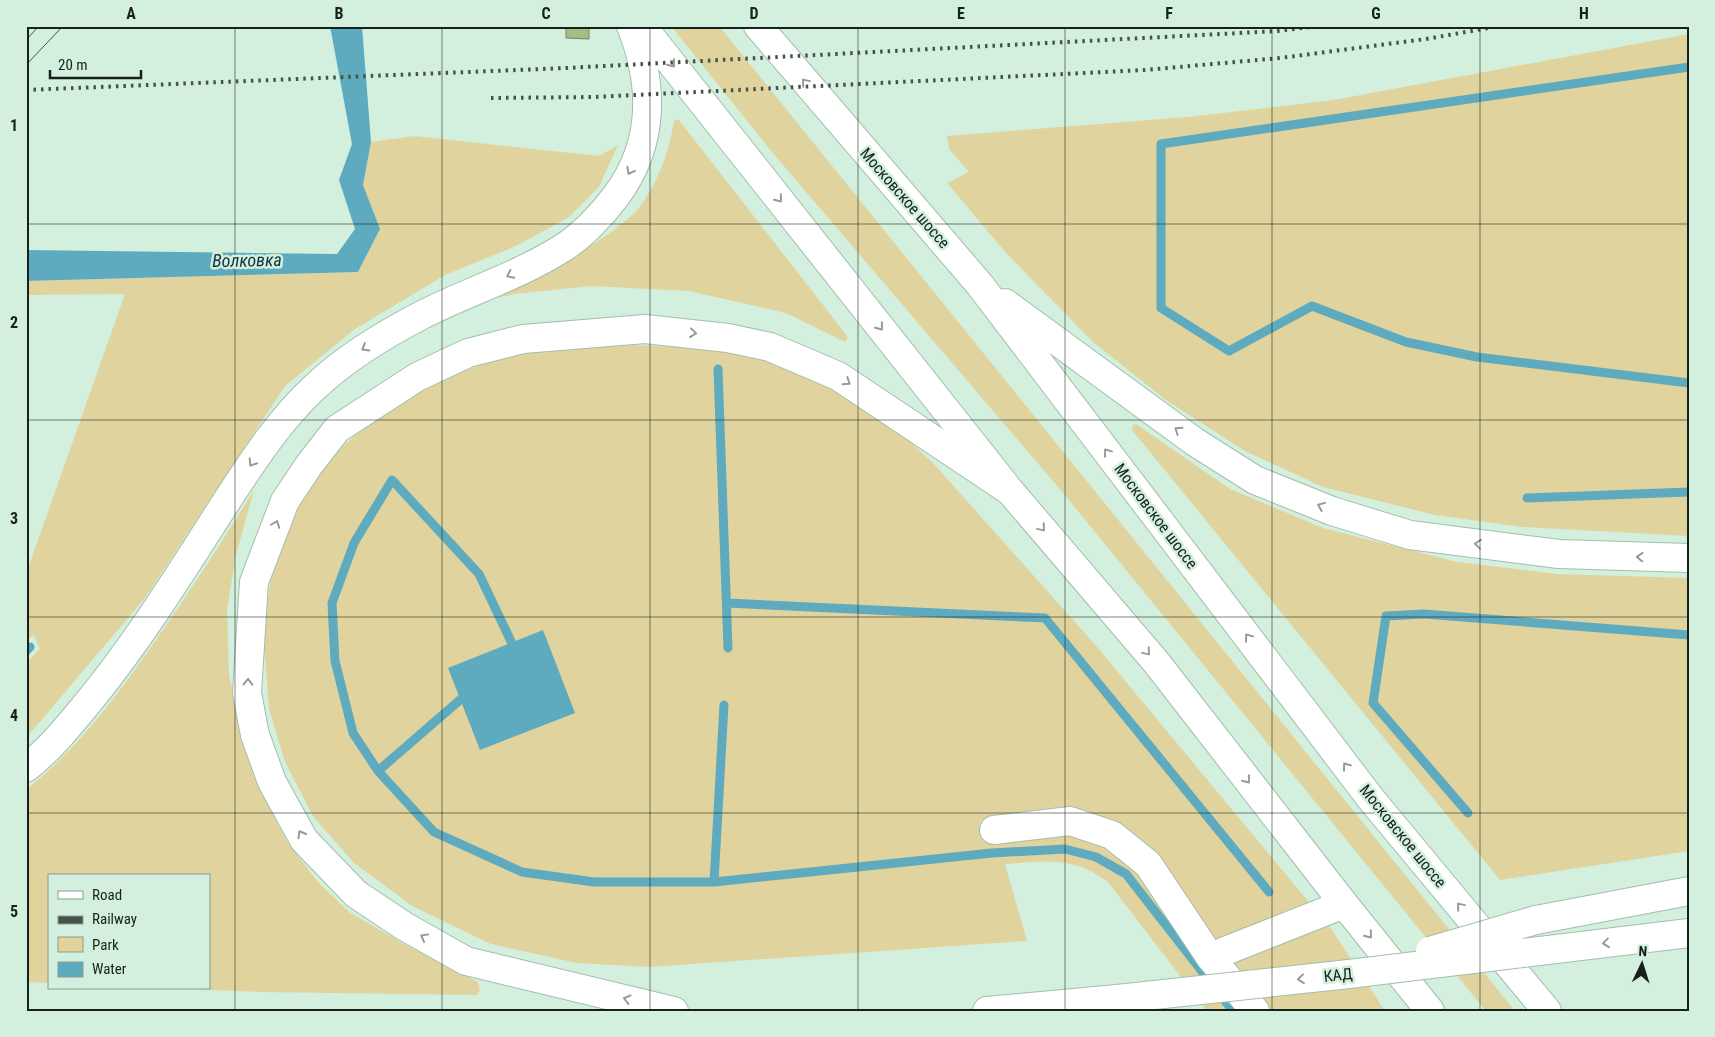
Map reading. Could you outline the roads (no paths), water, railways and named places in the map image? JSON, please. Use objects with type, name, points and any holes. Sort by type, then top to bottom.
[{"type":"main road","points":[[26,768],[49,750],[120,664],[266,441],[314,387],[348,359],[422,315],[562,249],[598,217],[617,195],[634,166],[646,125],[648,86],[640,50],[631,26]]},
{"type":"main road","points":[[642,26],[1010,491],[1156,662],[1344,904],[1430,1011]]},
{"type":"main road","name":"Московское шоссе","points":[[758,26],[980,285],[1372,799],[1547,1011]]},
{"type":"main road","points":[[980,285],[1195,442],[1255,480],[1332,511],[1420,536],[1559,554],[1689,558]]},
{"type":"main road","points":[[674,1011],[466,961],[404,926],[356,894],[304,840],[272,782],[255,735],[247,693],[254,582],[285,502],[309,464],[337,429],[416,377],[468,352],[524,339],[645,329],[728,338],[770,347],[838,376],[1010,491]]},
{"type":"main road","points":[[994,830],[1070,821],[1112,835],[1148,864],[1210,957],[1255,1011]]},
{"type":"main road","points":[[1349,974],[1536,920],[1689,891]]},
{"type":"main road","points":[[1210,957],[1344,904]]},
{"type":"main road","name":"КАД","points":[[987,1011],[1349,974],[1689,933]]},
{"type":"water","name":"Волковка","points":[[330,26],[362,26],[371,142],[363,185],[380,229],[358,272],[26,281],[26,250],[337,254],[355,229],[339,180],[352,144]]},
{"type":"water","points":[[543,630],[575,713],[480,750],[448,668]]},
{"type":"waterway","points":[[1689,67],[1161,144],[1161,308],[1229,351],[1312,306],[1406,342],[1477,357],[1689,383]]},
{"type":"waterway","points":[[718,369],[728,648]]},
{"type":"waterway","points":[[517,654],[479,574],[392,480],[354,543],[332,603],[335,661],[353,733],[378,771],[434,832],[522,872],[594,882],[714,882],[992,853],[1065,849],[1096,857],[1126,874],[1233,1011]]},
{"type":"waterway","points":[[1527,498],[1689,492]]},
{"type":"waterway","points":[[727,603],[1045,618],[1269,892]]},
{"type":"waterway","points":[[1468,813],[1373,703],[1386,616],[1424,614],[1689,635]]},
{"type":"waterway","points":[[26,651],[30,647]]},
{"type":"waterway","points":[[378,771],[461,699],[470,695]]},
{"type":"waterway","points":[[714,882],[724,705]]},
{"type":"tram line","points":[[26,40],[39,26]]},
{"type":"tram line","points":[[26,65],[63,26]]},
{"type":"railway","points":[[26,90],[566,68],[1278,31],[1318,26]]},
{"type":"railway","points":[[491,98],[594,97],[1145,70],[1280,58],[1426,39],[1500,26]]}]
